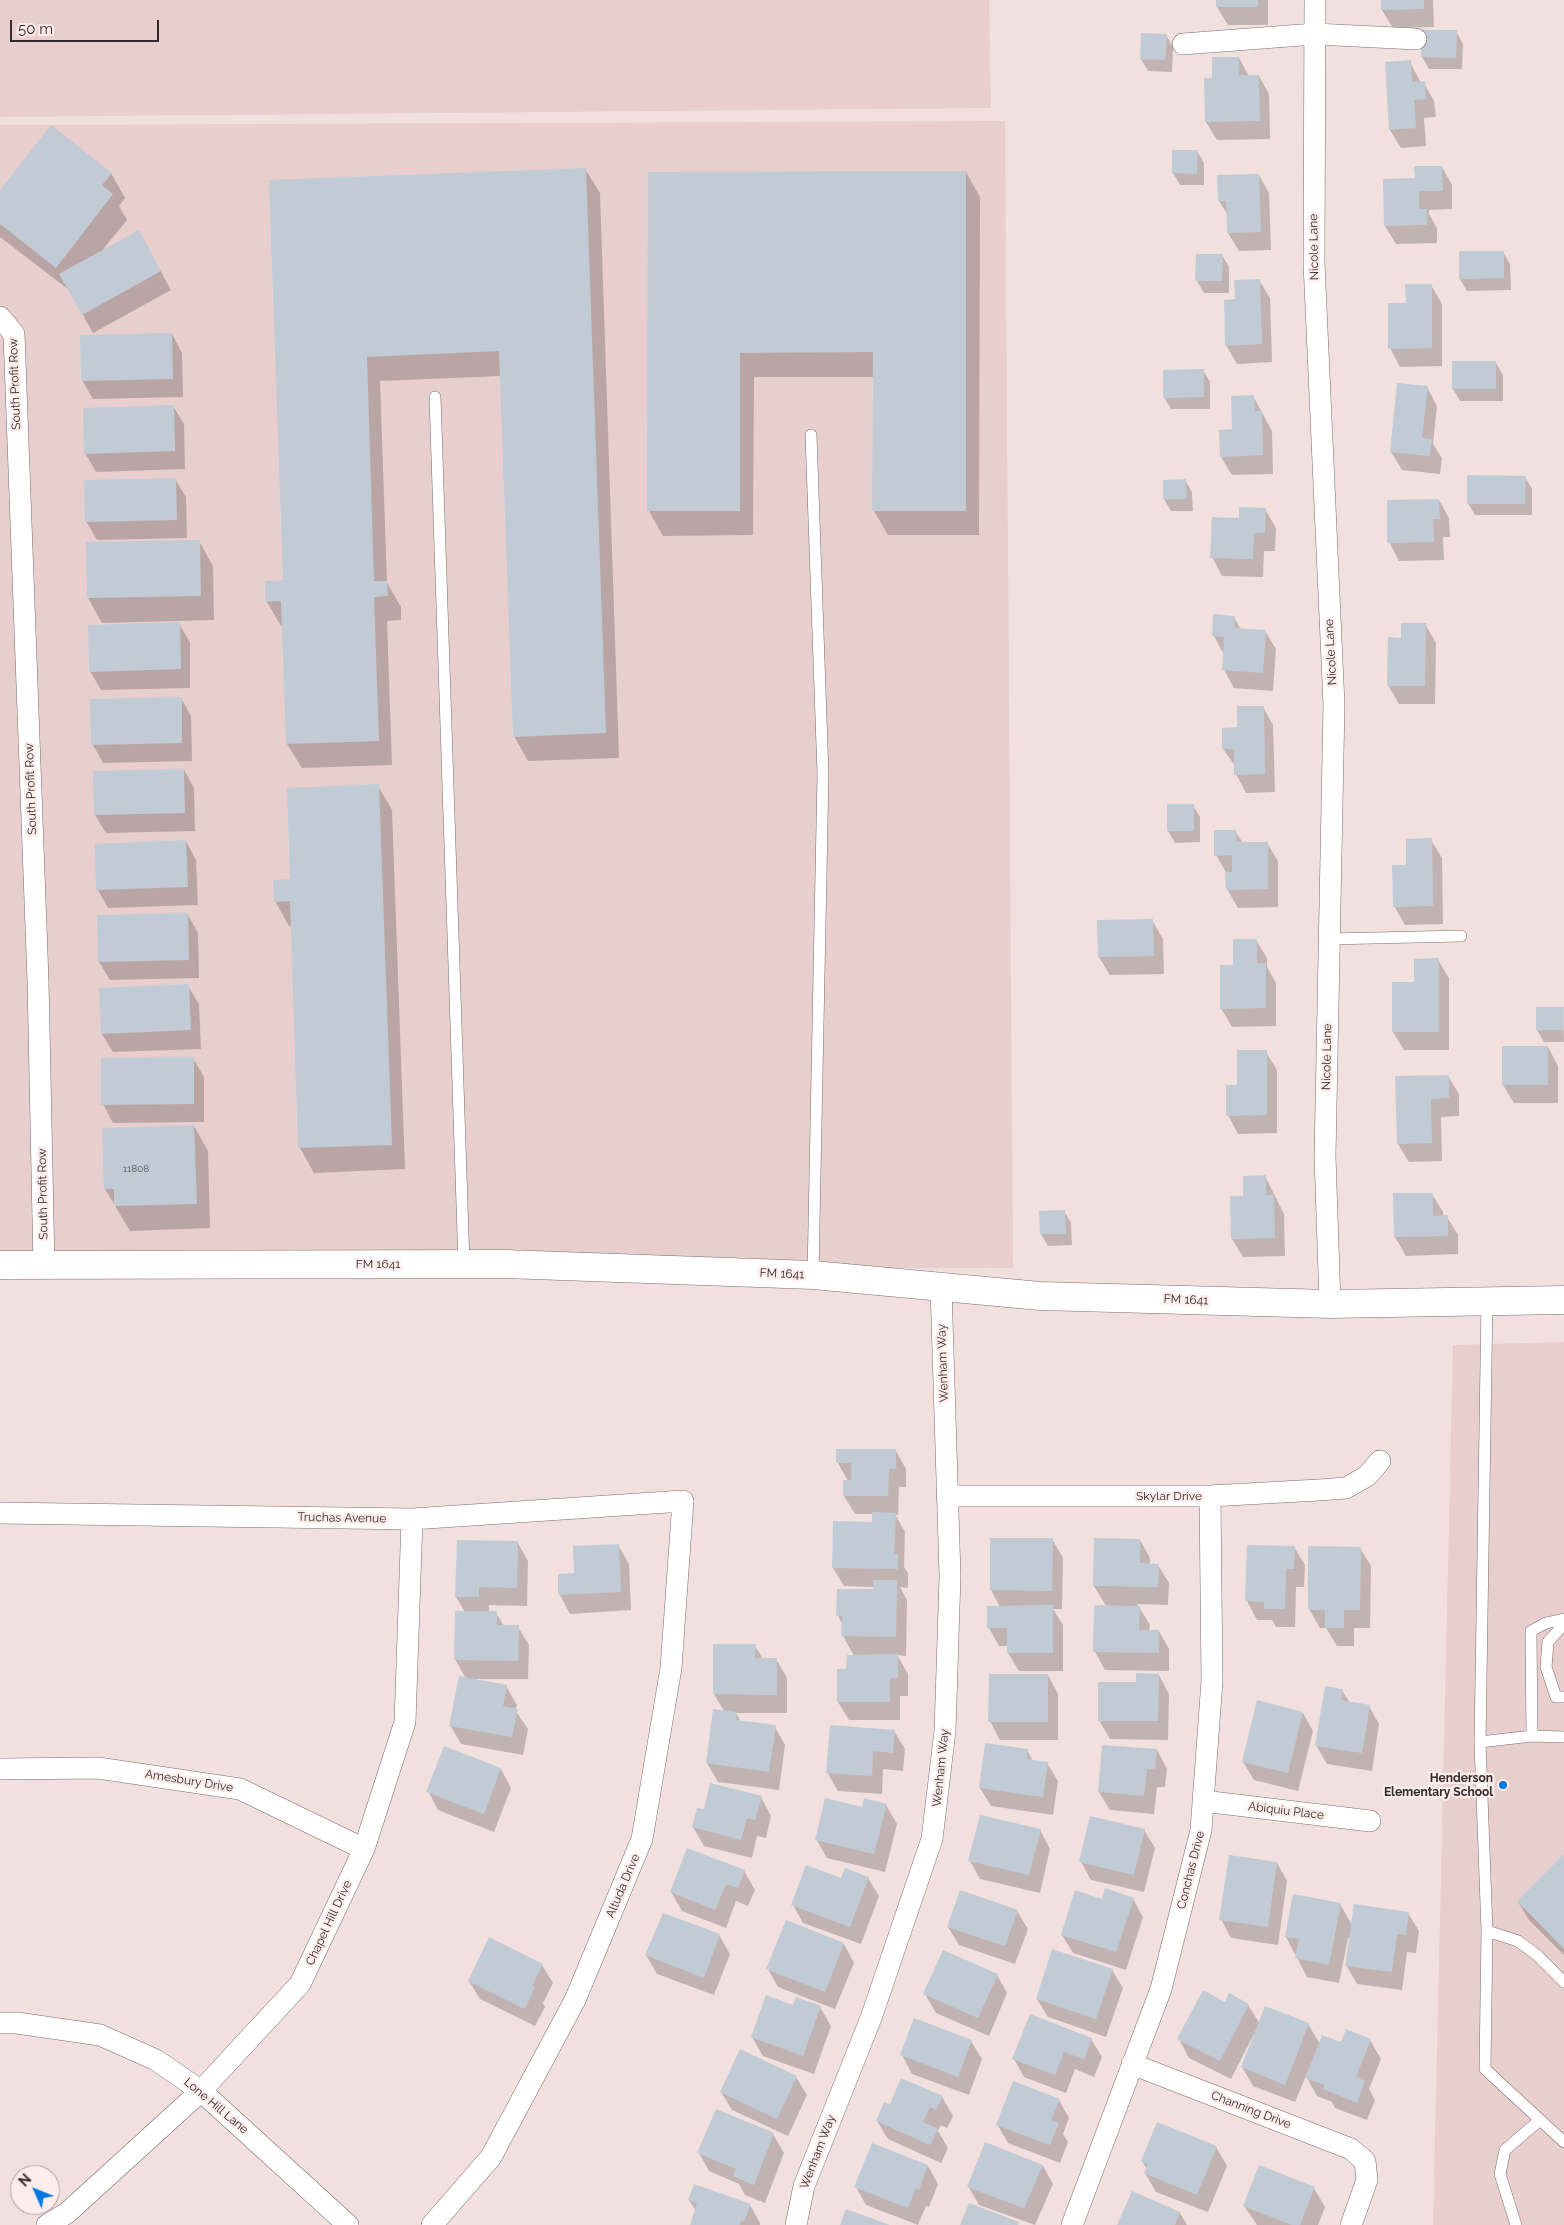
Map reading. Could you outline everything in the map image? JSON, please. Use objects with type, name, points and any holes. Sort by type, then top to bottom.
[{"type":"main road","name":"FM 1641","points":[[0,1265],[464,1264],[813,1275],[1040,1296],[1330,1304],[1564,1300]]},
{"type":"street","name":"Nicole Lane","points":[[1315,0],[1314,263],[1334,705],[1325,1156],[1330,1304]]},
{"type":"street","points":[[1183,44],[1314,34],[1416,40]]},
{"type":"street","name":"South Profit Row","points":[[0,317],[14,334],[38,981],[44,1266]]},
{"type":"street","name":"Wenham Way","points":[[796,2225],[804,2186],[871,2018],[932,1839],[945,1731],[950,1576],[940,1287]]},
{"type":"street","name":"Skylar Drive","points":[[947,1496],[1210,1496],[1346,1488],[1367,1476],[1380,1461]]},
{"type":"street","name":"Conchas Drive","points":[[1072,2225],[1161,1990],[1201,1830],[1212,1681],[1210,1496]]},
{"type":"street","name":"Truchas Avenue","points":[[0,1513],[412,1519],[683,1501]]},
{"type":"street","name":"Altuda Drive","points":[[432,2225],[491,2157],[575,2000],[642,1839],[671,1668],[683,1501]]},
{"type":"street","name":"Chapel Hill Drive","points":[[47,2225],[67,2213],[201,2091],[300,1984],[364,1848],[405,1722],[412,1519]]},
{"type":"street","name":"Amesbury Drive","points":[[0,1769],[98,1768],[240,1789],[364,1848]]},
{"type":"street","name":"Abiquiu Place","points":[[1203,1801],[1370,1821]]},
{"type":"street","name":"Lone Hill Lane","points":[[0,2023],[17,2023],[100,2035],[156,2060],[201,2091],[348,2225]]},
{"type":"street","name":"Channing Drive","points":[[1132,2064],[1351,2149],[1366,2161],[1367,2180],[1351,2225]]},
{"type":"lane","points":[[435,398],[464,1264]]},
{"type":"lane","points":[[810,435],[822,774],[813,1275]]},
{"type":"lane","points":[[1329,939],[1461,936]]},
{"type":"lane","points":[[1487,1300],[1480,1742],[1487,1931],[1485,2069],[1564,2142]]},
{"type":"lane","points":[[1532,1736],[1531,1631],[1564,1619]]},
{"type":"lane","points":[[1564,1624],[1548,1642],[1546,1667],[1556,1697],[1564,1697]]},
{"type":"lane","points":[[1480,1742],[1532,1736],[1564,1737]]},
{"type":"lane","points":[[1487,1931],[1518,1941],[1537,1955],[1564,1982]]},
{"type":"lane","points":[[1516,2225],[1500,2174],[1506,2150],[1540,2120]]},
{"type":"shaded area","points":[[0,0],[989,0],[991,108],[0,117]]},
{"type":"shaded area","points":[[1005,121],[1013,1268],[0,1269],[0,125]]},
{"type":"shaded area","name":"Henderson Elementary School","points":[[1564,1342],[1564,2225],[1433,2225],[1453,1345]]},
{"type":"building","points":[[1216,0],[1258,0],[1258,7],[1216,7]]},
{"type":"building","points":[[1381,0],[1424,0],[1424,9],[1381,10]]},
{"type":"building","points":[[1421,30],[1457,30],[1456,58],[1421,57]]},
{"type":"building","points":[[1141,33],[1167,34],[1165,60],[1140,59]]},
{"type":"building","points":[[1212,57],[1239,57],[1239,75],[1259,75],[1260,121],[1205,122],[1204,78],[1212,78]]},
{"type":"building","points":[[1411,60],[1412,82],[1425,81],[1426,99],[1414,100],[1416,128],[1389,130],[1385,62]]},
{"type":"building","points":[[51,125],[112,173],[102,185],[113,194],[56,268],[0,224],[0,190]]},
{"type":"building","points":[[1172,150],[1198,150],[1197,174],[1172,173]]},
{"type":"building","points":[[1414,166],[1442,166],[1443,191],[1419,191],[1419,209],[1427,209],[1427,225],[1384,226],[1383,179],[1415,178]]},
{"type":"building","points":[[586,168],[606,733],[513,737],[499,351],[367,357],[374,581],[387,581],[388,596],[374,597],[379,741],[286,744],[281,601],[265,602],[265,581],[283,580],[269,180]]},
{"type":"building","points":[[966,171],[966,511],[872,511],[873,352],[740,353],[740,511],[647,511],[648,172]]},
{"type":"building","points":[[1259,174],[1261,232],[1227,233],[1226,201],[1218,201],[1217,175]]},
{"type":"building","points":[[139,230],[161,271],[82,315],[59,274]]},
{"type":"building","points":[[1459,251],[1504,251],[1504,278],[1459,279]]},
{"type":"building","points":[[1196,254],[1223,254],[1222,281],[1195,281]]},
{"type":"building","points":[[1260,279],[1262,344],[1225,346],[1224,300],[1235,299],[1234,280]]},
{"type":"building","points":[[1405,284],[1432,284],[1432,348],[1388,349],[1388,303],[1406,303]]},
{"type":"building","points":[[172,333],[173,379],[81,381],[80,335]]},
{"type":"building","points":[[1452,361],[1496,361],[1496,389],[1452,389]]},
{"type":"building","points":[[1204,369],[1204,397],[1163,398],[1163,370]]},
{"type":"building","points":[[1397,383],[1428,386],[1422,438],[1432,439],[1430,456],[1390,452]]},
{"type":"building","points":[[1254,395],[1255,411],[1262,411],[1263,455],[1220,457],[1219,430],[1232,429],[1231,396]]},
{"type":"building","points":[[174,405],[175,451],[84,454],[83,408]]},
{"type":"building","points":[[1467,475],[1526,476],[1525,504],[1467,504]]},
{"type":"building","points":[[176,478],[177,520],[85,522],[84,480]]},
{"type":"building","points":[[1186,479],[1187,499],[1163,499],[1163,480]]},
{"type":"building","points":[[1439,499],[1440,519],[1433,519],[1434,542],[1387,543],[1387,500]]},
{"type":"building","points":[[1239,507],[1266,508],[1265,533],[1254,533],[1253,559],[1210,558],[1212,517],[1239,518]]},
{"type":"building","points":[[200,540],[201,596],[87,598],[86,542]]},
{"type":"building","points":[[1213,614],[1235,616],[1234,628],[1266,630],[1263,673],[1222,670],[1224,637],[1212,636]]},
{"type":"building","points":[[180,622],[181,669],[89,672],[88,625]]},
{"type":"building","points":[[1401,623],[1426,623],[1425,686],[1387,686],[1388,637],[1401,638]]},
{"type":"building","points":[[182,697],[182,743],[91,745],[90,699]]},
{"type":"building","points":[[1237,706],[1264,706],[1265,774],[1234,775],[1234,749],[1222,749],[1222,728],[1237,727]]},
{"type":"building","points":[[184,769],[185,813],[94,815],[93,771]]},
{"type":"building","points":[[379,784],[392,1145],[298,1148],[290,901],[274,902],[273,880],[290,879],[287,788]]},
{"type":"building","points":[[1167,804],[1194,804],[1194,831],[1167,831]]},
{"type":"building","points":[[1214,830],[1236,830],[1236,842],[1268,842],[1268,889],[1226,890],[1225,872],[1232,872],[1232,855],[1214,856]]},
{"type":"building","points":[[1432,838],[1433,906],[1393,907],[1392,865],[1406,865],[1406,839]]},
{"type":"building","points":[[186,840],[188,887],[96,890],[95,844]]},
{"type":"building","points":[[188,913],[189,960],[98,962],[97,915]]},
{"type":"building","points":[[1153,919],[1154,956],[1098,957],[1097,920]]},
{"type":"building","points":[[1233,939],[1257,939],[1257,963],[1266,963],[1266,1008],[1220,1009],[1220,965],[1233,965]]},
{"type":"building","points":[[1439,958],[1439,1032],[1392,1032],[1392,982],[1414,982],[1414,959]]},
{"type":"building","points":[[189,984],[191,1030],[101,1034],[99,988]]},
{"type":"building","points":[[1536,1007],[1564,1007],[1563,1030],[1536,1030]]},
{"type":"building","points":[[1502,1046],[1548,1046],[1548,1085],[1502,1085]]},
{"type":"building","points":[[1237,1050],[1267,1050],[1267,1115],[1226,1116],[1226,1085],[1237,1085]]},
{"type":"building","points":[[194,1057],[194,1104],[101,1105],[101,1058]]},
{"type":"building","points":[[1449,1075],[1449,1098],[1431,1099],[1432,1143],[1397,1144],[1395,1076]]},
{"type":"building","points":[[194,1125],[197,1204],[114,1206],[114,1189],[104,1189],[102,1128]]},
{"type":"building","points":[[1266,1175],[1266,1195],[1274,1195],[1275,1238],[1231,1239],[1230,1196],[1243,1196],[1243,1176]]},
{"type":"building","points":[[1393,1193],[1433,1193],[1433,1216],[1448,1215],[1448,1236],[1394,1237]]},
{"type":"building","points":[[1065,1210],[1066,1234],[1040,1234],[1039,1211]]},
{"type":"building","points":[[836,1449],[896,1449],[896,1469],[889,1469],[888,1496],[843,1496],[843,1480],[851,1480],[851,1463],[836,1463]]},
{"type":"building","points":[[872,1512],[896,1513],[894,1554],[898,1554],[898,1569],[832,1568],[833,1521],[872,1522]]},
{"type":"building","points":[[990,1538],[1053,1538],[1052,1591],[990,1590]]},
{"type":"building","points":[[1094,1538],[1140,1539],[1140,1563],[1159,1564],[1158,1587],[1093,1586]]},
{"type":"building","points":[[457,1540],[518,1541],[517,1588],[479,1587],[479,1597],[455,1597]]},
{"type":"building","points":[[619,1544],[621,1592],[558,1595],[558,1574],[574,1573],[573,1546]]},
{"type":"building","points":[[1247,1545],[1295,1546],[1294,1569],[1286,1569],[1285,1609],[1264,1609],[1264,1602],[1245,1601]]},
{"type":"building","points":[[1308,1546],[1361,1547],[1360,1610],[1344,1610],[1344,1628],[1325,1628],[1325,1610],[1308,1610]]},
{"type":"building","points":[[873,1580],[897,1580],[896,1637],[841,1636],[842,1616],[836,1616],[837,1589],[873,1589]]},
{"type":"building","points":[[1053,1605],[1053,1653],[1007,1653],[1007,1628],[987,1628],[987,1606]]},
{"type":"building","points":[[1094,1605],[1140,1606],[1139,1630],[1159,1630],[1159,1653],[1093,1652]]},
{"type":"building","points":[[455,1611],[497,1611],[497,1625],[519,1625],[518,1661],[454,1660]]},
{"type":"building","points":[[713,1644],[756,1644],[755,1658],[777,1658],[777,1695],[713,1694]]},
{"type":"building","points":[[898,1654],[898,1678],[890,1678],[890,1702],[837,1702],[837,1669],[846,1669],[847,1655]]},
{"type":"building","points":[[1136,1673],[1159,1674],[1158,1721],[1098,1721],[1098,1682],[1136,1682]]},
{"type":"building","points":[[989,1674],[1048,1674],[1048,1722],[988,1722]]},
{"type":"building","points":[[459,1676],[507,1685],[503,1706],[518,1709],[512,1737],[449,1726]]},
{"type":"building","points":[[1325,1686],[1343,1689],[1341,1700],[1370,1705],[1362,1753],[1315,1746]]},
{"type":"building","points":[[1257,1700],[1303,1712],[1288,1773],[1242,1762]]},
{"type":"building","points":[[713,1709],[737,1712],[736,1720],[776,1725],[769,1772],[706,1763]]},
{"type":"building","points":[[830,1725],[895,1730],[893,1753],[873,1751],[872,1776],[826,1773]]},
{"type":"building","points":[[985,1743],[1028,1749],[1027,1759],[1048,1762],[1043,1797],[979,1788]]},
{"type":"building","points":[[1102,1745],[1157,1749],[1155,1769],[1147,1769],[1144,1796],[1098,1792]]},
{"type":"building","points":[[444,1746],[501,1768],[484,1814],[426,1792]]},
{"type":"building","points":[[710,1783],[762,1796],[755,1820],[747,1818],[741,1840],[692,1827],[697,1808],[704,1809]]},
{"type":"building","points":[[825,1798],[862,1807],[864,1798],[887,1804],[874,1854],[815,1840]]},
{"type":"building","points":[[980,1815],[1041,1829],[1029,1875],[968,1861]]},
{"type":"building","points":[[1090,1816],[1145,1829],[1134,1875],[1079,1862]]},
{"type":"building","points":[[687,1848],[745,1870],[738,1888],[726,1884],[715,1910],[670,1892]]},
{"type":"building","points":[[1564,1854],[1564,1949],[1517,1901]]},
{"type":"building","points":[[1229,1855],[1277,1862],[1268,1927],[1219,1920]]},
{"type":"building","points":[[806,1865],[841,1878],[845,1868],[869,1877],[850,1927],[791,1905]]},
{"type":"building","points":[[1105,1888],[1134,1898],[1116,1952],[1061,1935],[1075,1890],[1102,1899]]},
{"type":"building","points":[[960,1890],[1018,1910],[1005,1946],[947,1927]]},
{"type":"building","points":[[1293,1894],[1341,1903],[1329,1965],[1295,1958],[1299,1939],[1285,1937]]},
{"type":"building","points":[[1354,1904],[1409,1912],[1406,1935],[1397,1934],[1392,1972],[1345,1966]]},
{"type":"building","points":[[663,1913],[720,1934],[704,1978],[645,1955]]},
{"type":"building","points":[[786,1920],[844,1943],[825,1992],[766,1969]]},
{"type":"building","points":[[489,1937],[543,1964],[532,1986],[535,1987],[525,2009],[468,1981]]},
{"type":"building","points":[[1052,1949],[1113,1969],[1096,2019],[1036,1999]]},
{"type":"building","points":[[943,1950],[998,1974],[978,2018],[923,1994]]},
{"type":"building","points":[[1203,1990],[1225,2002],[1229,1993],[1249,2004],[1220,2061],[1177,2039]]},
{"type":"building","points":[[766,1995],[793,2005],[796,1997],[821,2006],[803,2056],[751,2037]]},
{"type":"building","points":[[1265,2006],[1309,2023],[1285,2085],[1241,2067]]},
{"type":"building","points":[[1030,2014],[1092,2038],[1084,2059],[1064,2052],[1055,2075],[1012,2059]]},
{"type":"building","points":[[914,2018],[972,2040],[958,2077],[900,2055]]},
{"type":"building","points":[[1346,2029],[1371,2039],[1356,2077],[1365,2081],[1357,2103],[1323,2089],[1325,2085],[1305,2078],[1322,2035],[1341,2042]]},
{"type":"building","points":[[740,2049],[797,2076],[777,2119],[720,2092]]},
{"type":"building","points":[[901,2078],[943,2096],[936,2110],[930,2107],[923,2122],[938,2129],[930,2145],[876,2121],[884,2102],[890,2104]]},
{"type":"building","points":[[1013,2081],[1060,2099],[1051,2120],[1059,2123],[1050,2145],[996,2125]]},
{"type":"building","points":[[716,2109],[774,2133],[754,2185],[733,2176],[736,2169],[697,2153]]},
{"type":"building","points":[[1157,2122],[1217,2146],[1197,2195],[1144,2173],[1148,2164],[1141,2161]]},
{"type":"building","points":[[985,2142],[1043,2165],[1024,2208],[967,2187]]},
{"type":"building","points":[[872,2143],[928,2165],[919,2190],[916,2188],[908,2208],[854,2187]]},
{"type":"building","points":[[1259,2165],[1315,2187],[1300,2225],[1292,2225],[1243,2206]]},
{"type":"building","points":[[694,2184],[751,2204],[744,2221],[741,2220],[740,2225],[690,2225],[697,2203],[688,2200]]},
{"type":"building","points":[[1132,2191],[1180,2212],[1175,2225],[1117,2225]]},
{"type":"building","points":[[969,2203],[1019,2222],[1018,2225],[960,2225]]},
{"type":"building","points":[[846,2209],[890,2225],[840,2225]]},
{"type":"place","name":"Henderson Elementary School","points":[[1503,1785]]}]
